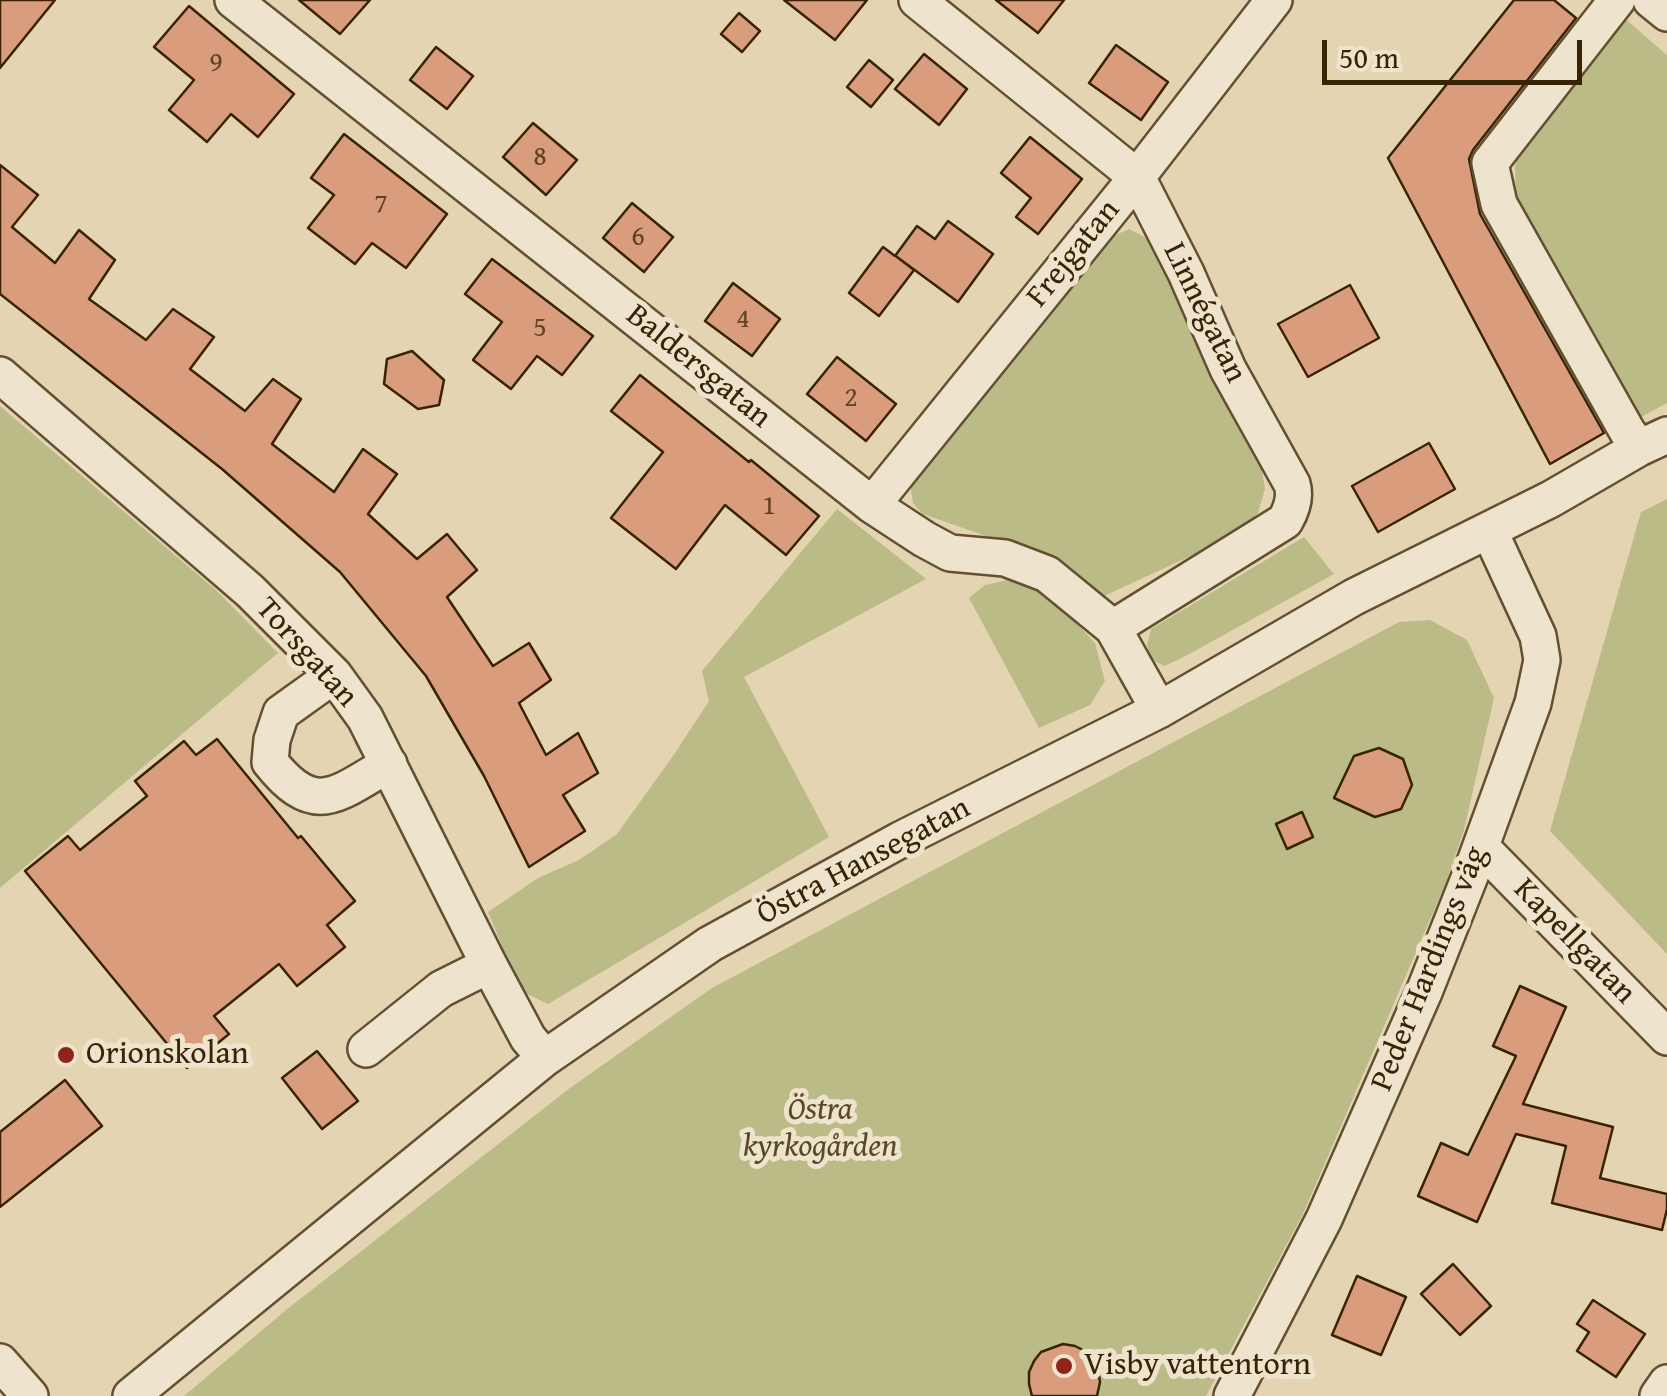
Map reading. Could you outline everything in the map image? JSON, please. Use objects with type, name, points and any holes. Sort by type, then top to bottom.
[{"type":"street","name":"Baldersgatan","points":[[233,0],[872,505],[924,540],[950,552],[1005,558],[1047,574],[1113,628],[1159,710]]},
{"type":"street","name":"Linnégatan","points":[[916,0],[1137,176],[1228,369],[1292,484],[1294,493],[1285,521],[1113,628]]},
{"type":"street","name":"Frejgatan","points":[[872,505],[1274,0]]},
{"type":"street","points":[[1617,0],[1490,163],[1499,204],[1626,430],[1653,442]]},
{"type":"street","points":[[1650,0],[1667,13]]},
{"type":"street","name":"Torsgatan","points":[[0,375],[250,591],[334,676],[365,718],[489,965],[528,1038],[545,1058]]},
{"type":"street","name":"Östra Hansegatan","points":[[131,1396],[545,1058],[710,944],[900,840],[1159,710],[1354,598],[1653,442]]},
{"type":"street","name":"Peder Hardings väg","points":[[1232,1396],[1324,1219],[1424,992],[1533,703],[1542,660],[1538,636],[1489,530]]},
{"type":"street","points":[[334,676],[282,713],[272,740],[270,762],[288,784],[307,796],[336,795],[389,764]]},
{"type":"street","name":"Kapellgatan","points":[[1480,847],[1667,1036]]},
{"type":"street","points":[[366,1049],[441,988],[489,965]]},
{"type":"street","points":[[0,1362],[30,1396]]},
{"type":"street","points":[[1658,1396],[1667,1383]]},
{"type":"green space","points":[[1623,17],[1667,55],[1667,403],[1632,422],[1516,214],[1515,165],[1528,128]]},
{"type":"green space","points":[[1129,229],[1147,238],[1261,465],[1265,489],[1258,513],[1236,535],[1104,596],[1060,562],[923,514],[913,503],[909,478],[1098,243]]},
{"type":"green space","points":[[0,406],[216,590],[278,653],[0,888]]},
{"type":"green space","points":[[1667,499],[1667,954],[1550,831],[1641,512]]},
{"type":"green space","points":[[837,509],[926,579],[744,677],[829,837],[548,1004],[521,991],[488,912],[538,878],[579,860],[617,834],[709,701],[702,671]]},
{"type":"green space","points":[[1304,537],[1334,574],[1182,658],[1164,666],[1152,660],[1147,645],[1151,629]]},
{"type":"green space","points":[[1013,579],[1047,592],[1095,643],[1105,681],[1090,705],[1039,728],[969,598],[985,585]]},
{"type":"green space","name":"Östra kyrkogården","points":[[1430,620],[1467,640],[1494,698],[1464,830],[1445,885],[1303,1214],[1206,1396],[184,1396],[286,1310],[570,1088],[712,988],[1399,622]]},
{"type":"building","points":[[0,0],[55,0],[0,68]]},
{"type":"building","points":[[299,0],[370,0],[340,34]]},
{"type":"building","points":[[784,0],[867,0],[835,40]]},
{"type":"building","points":[[996,0],[1064,0],[1038,33]]},
{"type":"building","points":[[1514,0],[1554,0],[1576,18],[1469,159],[1480,214],[1604,433],[1550,464],[1388,158]]},
{"type":"building","points":[[189,6],[294,94],[258,137],[231,114],[207,142],[169,110],[194,80],[154,47]]},
{"type":"building","points":[[739,13],[760,31],[742,52],[721,34]]},
{"type":"building","points":[[1116,45],[1168,82],[1141,120],[1089,83]]},
{"type":"building","points":[[436,47],[473,76],[447,109],[410,80]]},
{"type":"building","points":[[924,54],[967,89],[939,125],[895,89]]},
{"type":"building","points":[[869,60],[893,80],[871,107],[847,87]]},
{"type":"building","points":[[533,123],[577,160],[546,195],[503,157]]},
{"type":"building","points":[[344,134],[447,214],[406,268],[372,243],[355,264],[308,228],[334,195],[311,178]]},
{"type":"building","points":[[1030,137],[1082,179],[1038,234],[1016,217],[1031,198],[1001,173]]},
{"type":"building","points":[[0,165],[38,195],[12,227],[55,263],[79,230],[115,260],[89,299],[146,340],[173,309],[214,337],[190,369],[245,411],[273,379],[301,399],[272,444],[334,492],[363,449],[397,474],[368,514],[417,559],[447,534],[477,570],[447,597],[493,666],[529,643],[551,680],[519,703],[546,755],[578,733],[598,773],[563,795],[585,831],[529,867],[484,776],[426,676],[340,572],[222,469],[0,294]]},
{"type":"building","points":[[632,203],[673,237],[644,272],[603,238]]},
{"type":"building","points":[[948,221],[993,254],[958,302],[897,257],[914,270],[879,316],[849,293],[883,247],[895,256],[917,226],[935,239]]},
{"type":"building","points":[[492,259],[593,336],[562,375],[537,356],[511,389],[473,360],[502,322],[465,294]]},
{"type":"building","points":[[733,283],[780,319],[752,356],[705,321]]},
{"type":"building","points":[[1350,285],[1379,338],[1308,377],[1278,324]]},
{"type":"building","points":[[412,351],[444,380],[439,405],[418,409],[384,384],[387,359]]},
{"type":"building","points":[[837,357],[896,404],[866,441],[807,394]]},
{"type":"building","points":[[640,375],[819,516],[786,555],[725,505],[676,569],[611,518],[663,452],[611,411]]},
{"type":"building","points":[[1429,443],[1455,489],[1378,532],[1352,486]]},
{"type":"building","points":[[217,739],[355,901],[327,925],[345,947],[297,986],[279,964],[214,1016],[229,1034],[187,1068],[25,871],[68,836],[80,850],[147,796],[135,781],[184,741],[196,755]]},
{"type":"building","points":[[1379,748],[1403,759],[1412,785],[1401,809],[1375,817],[1334,798],[1354,756]]},
{"type":"building","points":[[1302,812],[1313,837],[1287,849],[1276,824]]},
{"type":"building","points":[[1520,986],[1566,1007],[1523,1104],[1613,1127],[1600,1178],[1667,1194],[1662,1230],[1552,1203],[1566,1146],[1516,1134],[1477,1222],[1418,1196],[1441,1143],[1468,1155],[1516,1056],[1493,1046]]},
{"type":"building","points":[[317,1051],[358,1101],[322,1129],[282,1078]]},
{"type":"building","points":[[65,1080],[102,1126],[0,1207],[0,1132]]},
{"type":"building","points":[[1453,1264],[1491,1306],[1460,1335],[1421,1294]]},
{"type":"building","points":[[1357,1276],[1406,1297],[1381,1355],[1332,1335]]},
{"type":"building","points":[[1593,1300],[1645,1334],[1616,1377],[1577,1351],[1589,1332],[1577,1324]]},
{"type":"building","name":"Visby vattentorn","points":[[1063,1344],[1085,1351],[1093,1359],[1100,1382],[1097,1396],[1032,1396],[1029,1372],[1034,1361],[1041,1352]]},
{"type":"place","name":"Orionskolan","points":[[66,1055]]},
{"type":"place","name":"Visby vattentorn","points":[[1064,1366]]}]
